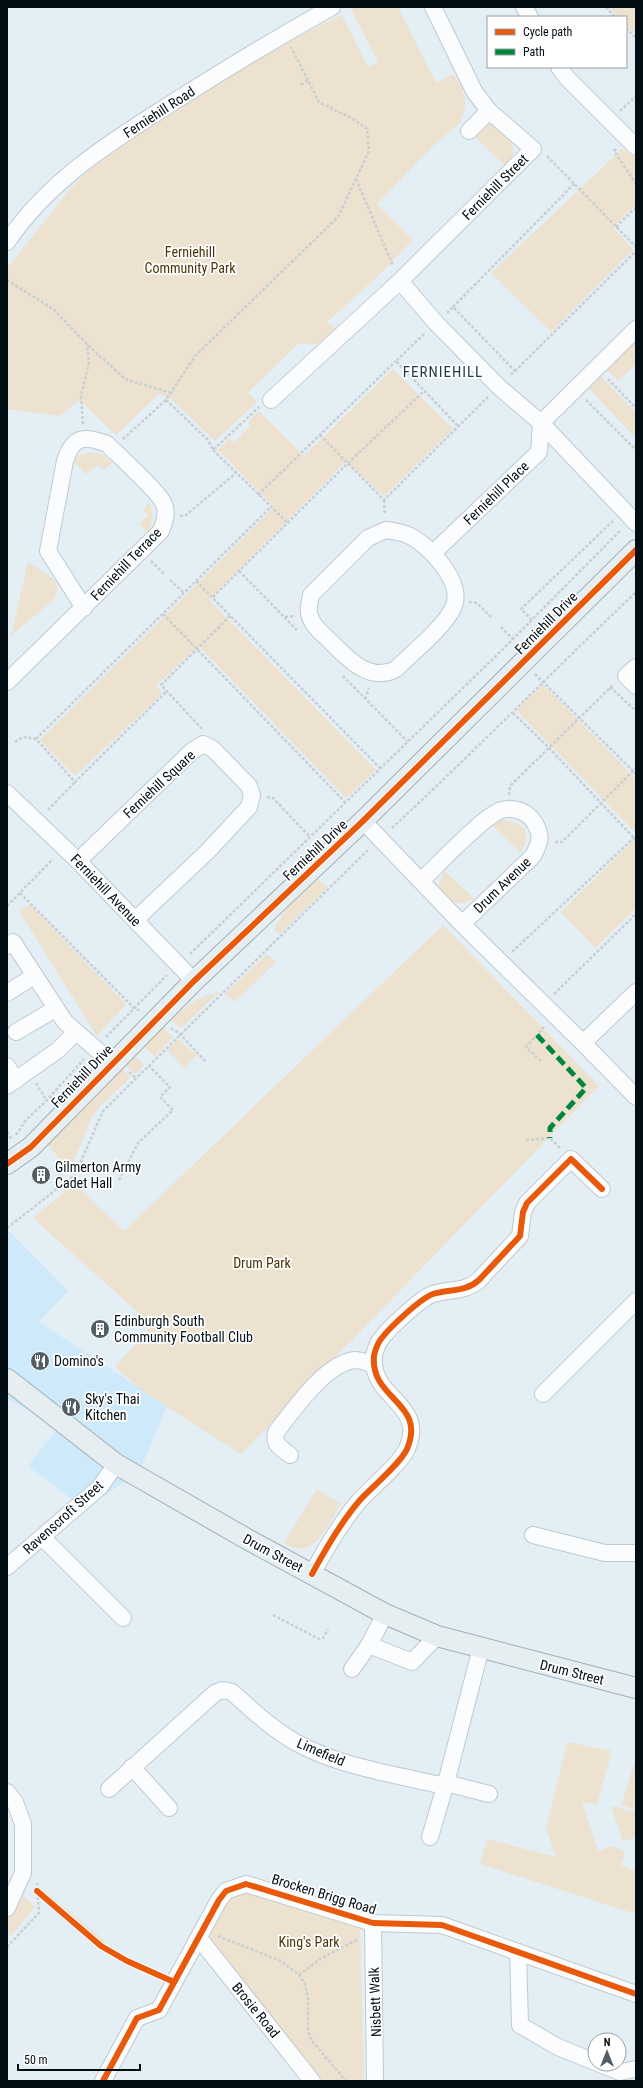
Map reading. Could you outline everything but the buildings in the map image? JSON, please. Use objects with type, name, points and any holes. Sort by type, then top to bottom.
[{"type":"main road","name":"Ferniehill Drive","points":[[7,1164],[31,1147],[194,981],[363,821],[636,550]]},
{"type":"main road","name":"Drum Street","points":[[7,1379],[116,1464],[385,1614],[437,1636],[636,1688]]},
{"type":"street","name":"Ferniehill Road","points":[[7,242],[31,210],[68,174],[139,124],[284,34],[332,7]]},
{"type":"street","name":"Ferniehill Street","points":[[271,400],[400,282],[533,149],[489,111],[474,91],[433,7]]},
{"type":"street","points":[[524,7],[529,16]]},
{"type":"street","points":[[560,68],[567,78],[632,143]]},
{"type":"street","points":[[469,131],[489,111]]},
{"type":"street","points":[[400,282],[436,323],[498,387],[541,423],[631,518]]},
{"type":"street","points":[[541,423],[636,329]]},
{"type":"street","name":"Ferniehill Place","points":[[433,554],[539,452],[541,423]]},
{"type":"street","name":"Ferniehill Terrace","points":[[7,682],[84,608],[161,531],[166,517],[164,504],[156,493],[116,453],[106,444],[96,440],[83,438],[75,441],[65,461],[48,551],[84,608]]},
{"type":"street","points":[[386,530],[411,536],[433,554],[446,569],[454,588],[454,599],[454,605],[447,619],[396,669],[387,674],[374,673],[361,668],[348,659],[314,625],[309,614],[309,604],[312,595],[368,538],[377,532],[386,530]]},
{"type":"street","name":"Ferniehill Square","points":[[78,861],[192,751],[203,744],[213,749],[249,786],[252,795]]},
{"type":"street","points":[[135,920],[223,835],[249,807],[252,795]]},
{"type":"street","name":"Ferniehill Avenue","points":[[10,802],[37,820],[194,981]]},
{"type":"street","points":[[421,881],[484,821],[500,810],[509,808],[525,813],[533,820],[539,829],[540,842]]},
{"type":"street","name":"Drum Avenue","points":[[363,821],[462,924],[636,1097]]},
{"type":"street","name":"Drum Avenue","points":[[462,924],[528,861],[540,842]]},
{"type":"street","points":[[7,946],[13,942],[55,1009],[76,1032],[112,1063]]},
{"type":"street","points":[[7,993],[34,976]]},
{"type":"street","points":[[583,1043],[636,992]]},
{"type":"street","points":[[16,1032],[55,1009]]},
{"type":"street","points":[[7,1066],[11,1083],[58,1050],[76,1032]]},
{"type":"street","points":[[312,1574],[348,1516],[406,1450],[411,1436],[408,1413],[379,1384],[375,1373],[373,1364],[375,1352],[381,1339],[422,1300],[433,1294],[473,1285],[511,1247],[522,1231],[524,1207],[567,1154],[602,1189]]},
{"type":"street","points":[[543,1394],[636,1301]]},
{"type":"street","points":[[290,1455],[276,1444],[274,1439],[276,1432],[312,1389],[333,1368],[355,1360],[373,1364]]},
{"type":"street","name":"Ravenscroft Street","points":[[7,1566],[100,1487],[116,1464]]},
{"type":"street","points":[[533,1535],[605,1553],[636,1553]]},
{"type":"street","points":[[42,1537],[123,1618]]},
{"type":"street","points":[[352,1669],[370,1646],[385,1614]]},
{"type":"street","points":[[370,1646],[412,1662],[437,1636]]},
{"type":"street","points":[[430,1837],[446,1783],[481,1648]]},
{"type":"street","name":"Limefield","points":[[109,1789],[215,1693],[223,1690],[232,1692],[275,1729],[297,1743],[343,1763],[435,1784],[446,1783]]},
{"type":"street","points":[[132,1767],[169,1808]]},
{"type":"street","points":[[446,1783],[489,1794]]},
{"type":"street","points":[[7,1792],[15,1802],[23,1824],[23,1873],[7,1908]]},
{"type":"street","name":"Brocken Brigg Road","points":[[103,2081],[137,2018],[159,2010],[219,1900],[226,1892],[246,1884],[373,1930],[442,1924],[636,1994]]},
{"type":"street","name":"Nisbett Walk","points":[[373,1930],[375,2081]]},
{"type":"street","name":"Brosie Road","points":[[201,1934],[312,2081]]},
{"type":"street","points":[[518,1952],[520,2025],[558,2047],[587,2059]]},
{"type":"path","points":[[606,7],[614,16]]},
{"type":"path","points":[[627,29],[636,38]]},
{"type":"path","points":[[116,453],[120,441],[166,400],[195,356],[338,217],[369,151],[367,129],[353,119],[319,102],[284,34]]},
{"type":"path","points":[[301,85],[308,80]]},
{"type":"path","points":[[609,120],[636,96]]},
{"type":"path","points":[[632,143],[614,151],[636,184]]},
{"type":"path","points":[[533,149],[542,151],[636,247]]},
{"type":"path","points":[[356,178],[400,282]]},
{"type":"path","points":[[258,495],[453,307],[574,184]]},
{"type":"path","points":[[616,227],[636,208]]},
{"type":"path","points":[[320,435],[384,500],[636,251]]},
{"type":"path","points":[[7,280],[53,309],[87,344],[125,379],[171,393]]},
{"type":"path","points":[[453,307],[515,371]]},
{"type":"path","points":[[83,438],[81,396],[89,362],[87,344]]},
{"type":"path","points":[[396,361],[458,426]]},
{"type":"path","points":[[598,368],[636,408]]},
{"type":"path","points":[[576,390],[636,450]]},
{"type":"path","points":[[213,597],[347,464],[424,391]]},
{"type":"path","points":[[166,400],[208,440],[213,450],[288,523]]},
{"type":"path","points":[[213,450],[260,406],[271,400]]},
{"type":"path","points":[[166,517],[186,515],[236,473]]},
{"type":"path","points":[[36,739],[271,507]]},
{"type":"path","points":[[177,964],[506,646],[631,518]]},
{"type":"path","points":[[532,620],[521,609],[631,518]]},
{"type":"path","points":[[170,580],[184,593]]},
{"type":"path","points":[[196,581],[380,768]]},
{"type":"path","points":[[7,1228],[75,1175],[103,1111],[380,839],[636,592]]},
{"type":"path","points":[[454,599],[477,603],[491,617]]},
{"type":"path","points":[[163,614],[345,802]]},
{"type":"path","points":[[203,744],[202,728],[161,685],[198,650],[230,616]]},
{"type":"path","points":[[501,627],[513,638]]},
{"type":"path","points":[[506,646],[635,771],[600,803],[562,842],[540,842]]},
{"type":"path","points":[[509,808],[510,786],[621,676],[633,676]]},
{"type":"path","points":[[610,687],[636,711]]},
{"type":"path","points":[[37,820],[167,691]]},
{"type":"path","points":[[501,962],[635,838],[549,748],[512,713]]},
{"type":"path","points":[[15,742],[22,737],[36,739],[76,782]]},
{"type":"path","points":[[252,795],[273,798],[310,837]]},
{"type":"path","points":[[7,906],[64,847]]},
{"type":"path","points":[[20,893],[134,1008],[157,1018],[180,1034],[206,1062]]},
{"type":"path","points":[[540,1061],[526,1047],[549,1010],[636,914]]},
{"type":"path","points":[[118,1180],[138,1143],[173,1110],[160,1097],[170,1087],[149,1066]]},
{"type":"path","points":[[526,1140],[550,1138],[567,1154]]},
{"type":"path","points":[[273,1615],[319,1639],[323,1638],[328,1630]]},
{"type":"path","points":[[37,1891],[46,1898]]},
{"type":"path","points":[[300,1975],[339,1948],[359,1939],[373,1930]]},
{"type":"path","points":[[201,1934],[281,1961],[300,1975],[305,1984],[308,1998],[308,2032],[312,2041],[346,2081]]},
{"type":"shaded area","points":[[9,1231],[68,1291],[39,1322],[167,1406],[139,1472],[99,1499],[86,1510],[28,1466],[58,1428],[7,1398],[7,1232]]},
{"type":"green space","name":"Ferniehill Community Park","points":[[350,7],[398,7],[436,83],[453,74],[462,87],[465,99],[465,108],[460,123],[437,142],[377,204],[413,240],[378,276],[327,322],[336,329],[318,344],[298,344],[248,393],[257,402],[215,441],[171,399],[159,394],[116,435],[79,400],[60,416],[7,409],[7,268],[71,188],[105,155],[212,84],[278,46],[342,15],[368,67],[378,62]]},
{"type":"green space","points":[[609,7],[636,7],[636,35],[627,25],[627,16],[618,16]]},
{"type":"green space","points":[[490,124],[506,131],[511,139],[513,156],[505,166],[472,134],[480,127]]},
{"type":"green space","points":[[622,149],[636,158],[636,204],[613,227],[633,250],[551,332],[491,273]]},
{"type":"green space","points":[[636,337],[636,364],[618,381],[605,368]]},
{"type":"green space","points":[[393,369],[453,429],[384,496],[346,461],[209,600],[376,770],[346,798],[199,646],[156,685],[162,694],[75,776],[40,740],[274,507],[218,450],[229,439],[234,442],[250,426],[248,422],[259,411],[304,456]]},
{"type":"green space","points":[[600,376],[636,413],[636,438],[588,388]]},
{"type":"green space","points":[[90,452],[103,455],[112,463],[104,470],[98,465],[86,474],[73,461],[79,455]]},
{"type":"green space","points":[[150,502],[153,518],[148,533],[139,524],[148,515],[143,510]]},
{"type":"green space","points":[[28,562],[55,580],[58,588],[54,599],[11,636]]},
{"type":"green space","points":[[543,684],[636,779],[636,833],[516,710]]},
{"type":"green space","points":[[500,820],[515,822],[524,829],[526,839],[521,853],[492,825]]},
{"type":"green space","points":[[636,838],[636,908],[595,948],[561,912]]},
{"type":"green space","points":[[445,871],[474,899],[459,903],[448,901],[444,898],[439,887],[440,880]]},
{"type":"green space","points":[[317,879],[328,887],[279,934],[274,929],[289,905]]},
{"type":"green space","points":[[29,904],[126,1004],[97,1036],[19,911]]},
{"type":"green space","name":"Drum Park","points":[[443,925],[599,1086],[241,1454],[144,1392],[115,1367],[152,1325],[33,1218],[74,1184],[124,1231]]},
{"type":"green space","points":[[267,954],[276,962],[235,1002],[225,994]]},
{"type":"green space","points":[[219,992],[181,1028],[171,1020],[193,1002],[205,996]]},
{"type":"green space","points":[[160,1025],[173,1037],[155,1057],[141,1044]]},
{"type":"green space","points":[[178,1039],[197,1055],[185,1068],[167,1051]]},
{"type":"green space","points":[[134,1055],[144,1065],[135,1074],[124,1064]]},
{"type":"green space","points":[[120,1068],[131,1077],[101,1105],[92,1117],[70,1170],[46,1143]]},
{"type":"green space","points":[[317,1489],[341,1504],[325,1531],[312,1545],[304,1548],[294,1548],[284,1543]]},
{"type":"green space","points":[[567,1742],[612,1751],[597,1805],[582,1802],[598,1851],[612,1846],[625,1852],[621,1865],[636,1871],[636,1914],[480,1864],[487,1839],[556,1857],[546,1828]]},
{"type":"green space","points":[[636,1758],[636,1810],[621,1805]]},
{"type":"green space","points":[[611,1806],[636,1812],[636,1837],[623,1842]]},
{"type":"green space","points":[[41,1888],[105,1941],[101,1946],[41,1894]]},
{"type":"green space","name":"King's Park","points":[[250,1892],[358,1927],[360,1932],[364,2078],[359,2081],[323,2081],[205,1936],[217,1912],[225,1902],[231,1898]]},
{"type":"green space","points":[[24,1896],[35,1907],[11,1936],[7,1933],[7,1920]]},
{"type":"marked path","points":[[537,1035],[586,1088],[550,1128],[550,1138]]},
{"type":"cycle path","points":[[7,1164],[31,1147],[194,981],[363,821],[636,550]]},
{"type":"cycle path","points":[[312,1574],[346,1517],[360,1500],[392,1468],[407,1449],[411,1433],[410,1421],[404,1411],[380,1382],[375,1371],[374,1356],[381,1339],[421,1301],[439,1292],[469,1287],[479,1280],[520,1236],[523,1212],[527,1203],[571,1159],[602,1189]]},
{"type":"cycle path","points":[[103,2081],[137,2018],[159,2010],[219,1900],[226,1891],[246,1884],[373,1923],[442,1925],[636,1994]]},
{"type":"cycle path","points":[[37,1891],[101,1946],[127,1961],[174,1982]]},
{"type":"place","name":"Gilmerton Army Cadet Hall","points":[[41,1175]]},
{"type":"place","name":"Edinburgh South Community Football Club","points":[[100,1329]]},
{"type":"place","name":"Domino's","points":[[40,1361]]},
{"type":"place","name":"Sky's Thai Kitchen","points":[[71,1407]]},
{"type":"district","name":"FERNIEHILL","points":[[443,372]]}]
